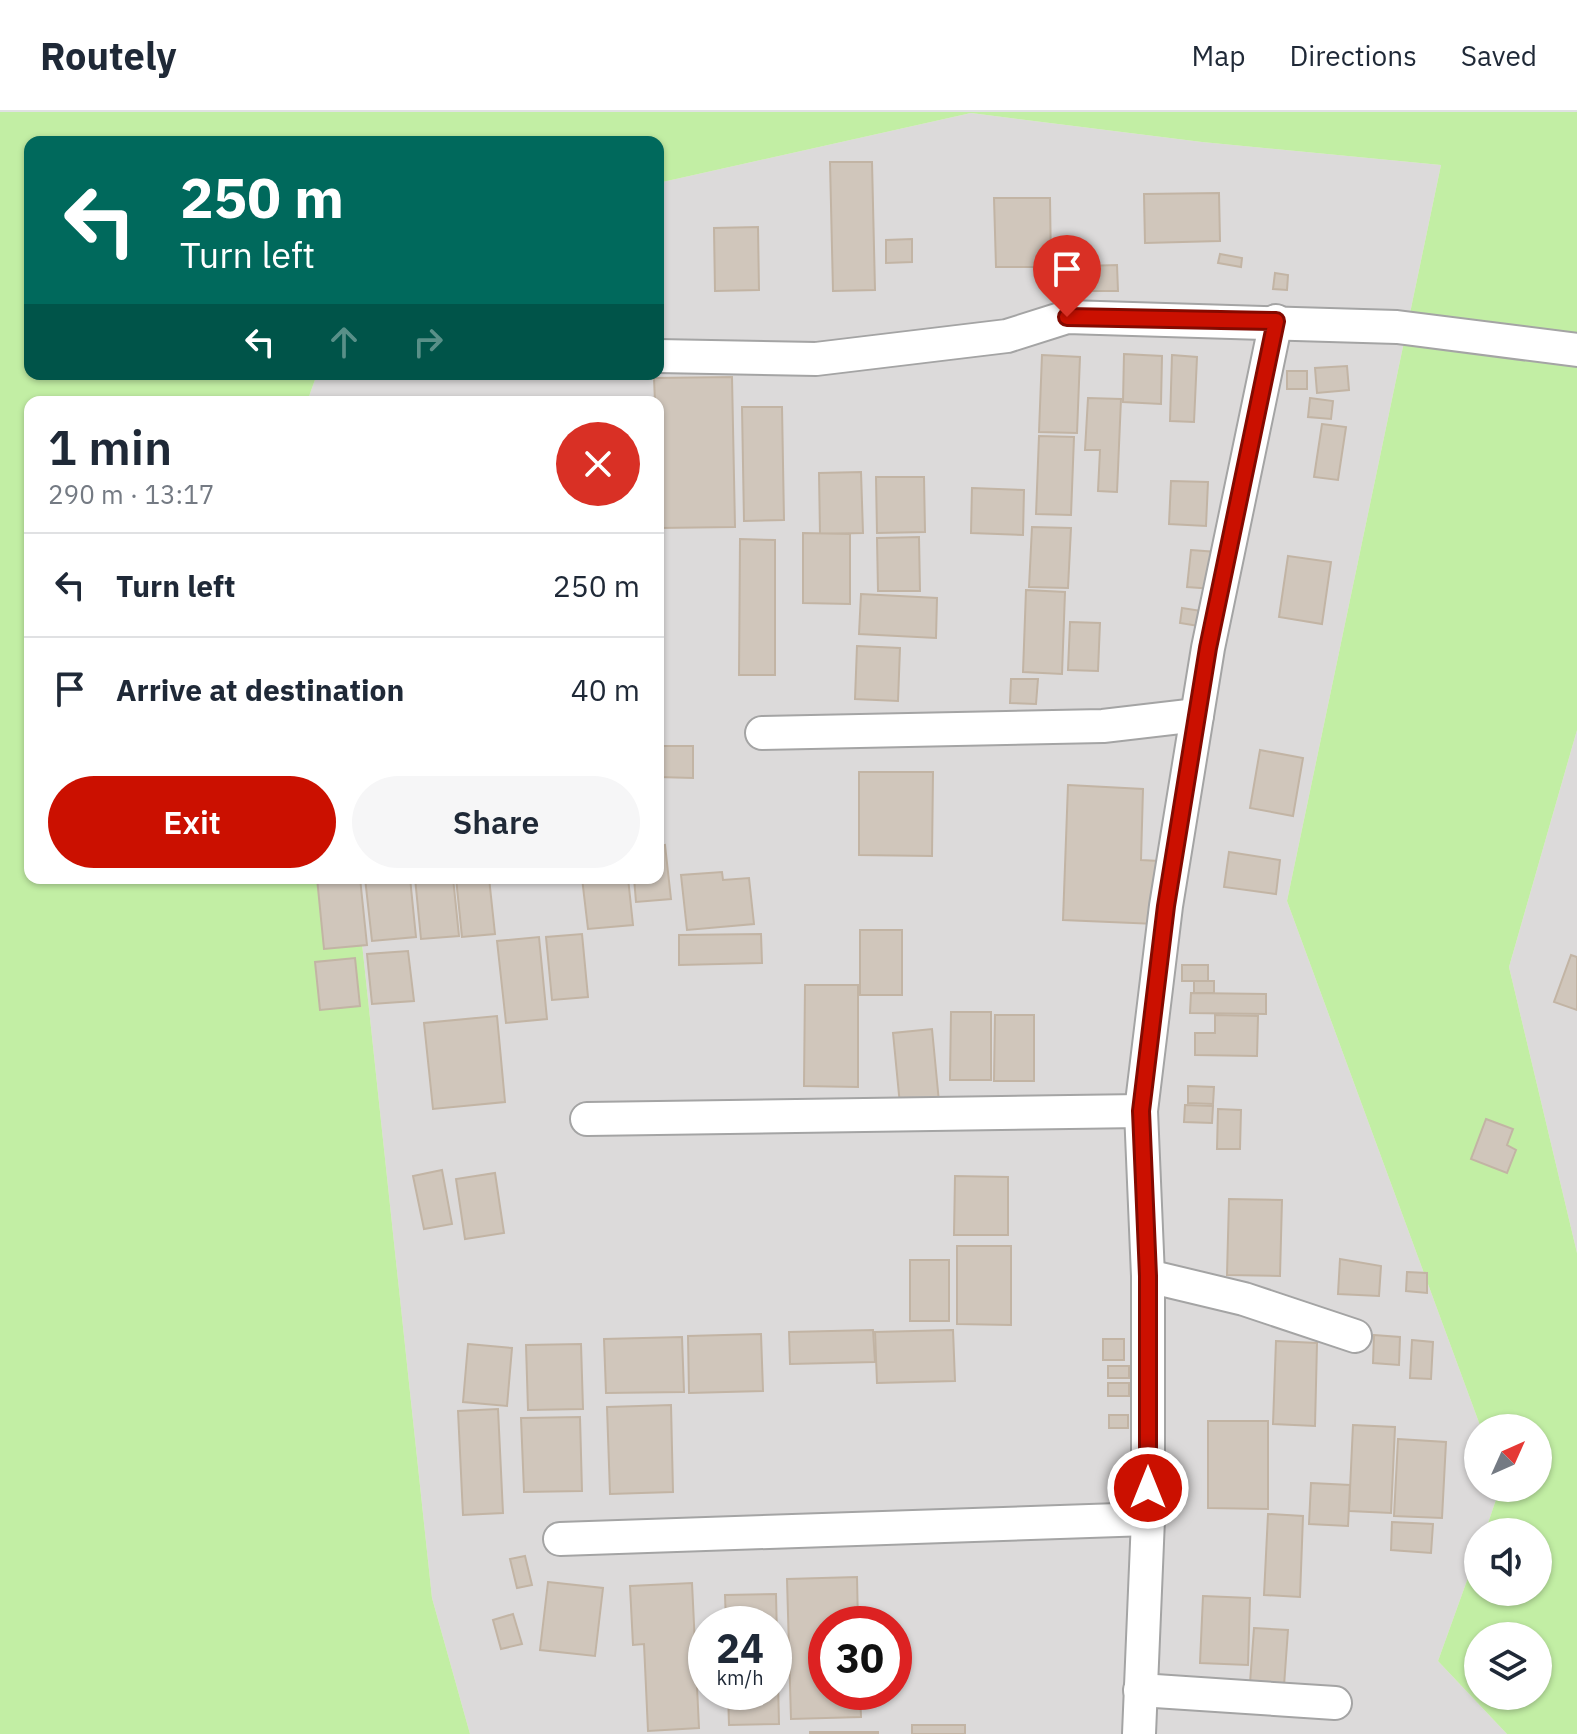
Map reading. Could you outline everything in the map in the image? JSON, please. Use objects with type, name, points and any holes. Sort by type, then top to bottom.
[{"type":"street","points":[[664,356],[816,359],[1007,336],[1067,317],[1397,327],[1577,350]]},
{"type":"street","points":[[1139,1734],[1148,1519],[1148,1276],[1141,1111],[1166,906],[1197,715],[1276,321]]},
{"type":"street","points":[[762,733],[1103,726],[1197,715]]},
{"type":"street","points":[[587,1119],[1141,1111]]},
{"type":"street","points":[[1148,1276],[1244,1299],[1355,1336]]},
{"type":"street","points":[[560,1539],[1148,1519]]},
{"type":"street","points":[[1140,1690],[1335,1703]]},
{"type":"shaded area","points":[[971,113],[1202,142],[1441,165],[1287,901],[1476,1414],[1464,1414],[1464,1502],[1495,1502],[1490,1518],[1464,1518],[1464,1589],[1438,1661],[1464,1689],[1464,1710],[1484,1710],[1507,1734],[470,1734],[432,1598],[356,884],[664,884],[664,396],[309,396],[315,380],[664,380],[664,182]]},
{"type":"shaded area","points":[[1577,730],[1577,1253],[1509,967]]},
{"type":"green space","points":[[0,112],[1577,112],[1577,730],[1509,967],[1577,1253],[1577,1734],[1507,1734],[1484,1710],[1552,1710],[1552,1622],[1464,1622],[1464,1689],[1438,1661],[1464,1589],[1464,1606],[1552,1606],[1552,1518],[1490,1518],[1495,1502],[1552,1502],[1552,1414],[1476,1414],[1287,901],[1441,165],[1202,142],[971,113],[664,182],[664,136],[24,136],[24,380],[315,380],[309,396],[24,396],[24,884],[356,884],[432,1598],[470,1734],[0,1734]]},
{"type":"building","points":[[830,162],[872,162],[875,290],[833,291]]},
{"type":"building","points":[[1219,193],[1220,241],[1145,243],[1144,194]]},
{"type":"building","points":[[994,198],[1050,198],[1051,267],[996,267]]},
{"type":"building","points":[[758,227],[759,290],[715,291],[714,228]]},
{"type":"building","points":[[912,239],[912,262],[886,263],[886,240]]},
{"type":"building","points":[[1220,254],[1242,258],[1241,267],[1218,263]]},
{"type":"building","points":[[1117,265],[1118,291],[1085,291],[1084,266]]},
{"type":"building","points":[[1275,273],[1288,275],[1287,290],[1273,289]]},
{"type":"building","points":[[1124,354],[1162,356],[1161,404],[1123,402]]},
{"type":"building","points":[[1042,355],[1080,357],[1077,433],[1039,432]]},
{"type":"building","points":[[1172,355],[1197,357],[1194,422],[1170,421]]},
{"type":"building","points":[[1347,366],[1349,390],[1317,393],[1315,368]]},
{"type":"building","points":[[1287,371],[1307,371],[1307,389],[1287,389]]},
{"type":"building","points":[[732,377],[735,527],[664,528],[664,396],[655,396],[654,380]]},
{"type":"building","points":[[1088,398],[1121,399],[1117,492],[1098,491],[1100,450],[1085,450]]},
{"type":"building","points":[[1310,398],[1333,401],[1331,419],[1308,417]]},
{"type":"building","points":[[742,407],[782,407],[784,520],[744,521]]},
{"type":"building","points":[[1322,424],[1346,427],[1338,480],[1314,477]]},
{"type":"building","points":[[1039,436],[1074,437],[1071,515],[1036,514]]},
{"type":"building","points":[[861,472],[863,533],[820,534],[819,473]]},
{"type":"building","points":[[876,477],[924,477],[925,532],[877,533]]},
{"type":"building","points":[[1171,481],[1208,482],[1206,526],[1169,524]]},
{"type":"building","points":[[972,488],[1024,490],[1023,535],[971,533]]},
{"type":"building","points":[[1032,527],[1071,528],[1068,588],[1029,587]]},
{"type":"building","points":[[803,533],[850,534],[850,604],[803,603]]},
{"type":"building","points":[[919,537],[920,591],[878,591],[877,538]]},
{"type":"building","points":[[740,539],[775,540],[775,675],[739,675]]},
{"type":"building","points":[[1191,550],[1217,552],[1214,589],[1187,587]]},
{"type":"building","points":[[1288,556],[1331,562],[1322,624],[1279,617]]},
{"type":"building","points":[[1026,590],[1065,592],[1062,674],[1023,672]]},
{"type":"building","points":[[861,594],[937,598],[936,638],[859,634]]},
{"type":"building","points":[[1182,608],[1208,612],[1205,627],[1180,623]]},
{"type":"building","points":[[1070,622],[1100,623],[1098,671],[1068,670]]},
{"type":"building","points":[[857,646],[900,648],[898,701],[855,699]]},
{"type":"building","points":[[1011,679],[1038,679],[1036,704],[1010,703]]},
{"type":"building","points":[[664,746],[693,746],[693,778],[664,777]]},
{"type":"building","points":[[1260,750],[1303,758],[1293,816],[1250,808]]},
{"type":"building","points":[[859,772],[933,772],[932,856],[859,855]]},
{"type":"building","points":[[1068,785],[1143,789],[1141,860],[1159,861],[1156,924],[1063,920]]},
{"type":"building","points":[[664,845],[671,899],[636,902],[634,884],[664,884]]},
{"type":"building","points":[[1229,852],[1280,860],[1276,894],[1224,887]]},
{"type":"building","points":[[722,872],[723,880],[749,878],[754,924],[687,930],[681,875]]},
{"type":"building","points":[[318,884],[361,884],[367,945],[324,949]]},
{"type":"building","points":[[366,884],[411,884],[416,937],[372,941]]},
{"type":"building","points":[[416,884],[454,884],[459,936],[421,939]]},
{"type":"building","points":[[457,884],[490,884],[495,934],[462,937]]},
{"type":"building","points":[[583,884],[629,884],[633,925],[588,929]]},
{"type":"building","points":[[860,930],[902,930],[902,995],[860,995]]},
{"type":"building","points":[[582,934],[588,997],[552,1000],[546,937]]},
{"type":"building","points":[[761,934],[762,963],[679,965],[679,935]]},
{"type":"building","points":[[539,937],[547,1019],[506,1023],[497,941]]},
{"type":"building","points":[[408,951],[414,1001],[372,1004],[367,954]]},
{"type":"building","points":[[1571,955],[1577,957],[1577,1010],[1554,1002]]},
{"type":"building","points":[[355,958],[360,1006],[320,1010],[315,962]]},
{"type":"building","points":[[1182,965],[1208,965],[1208,981],[1182,981]]},
{"type":"building","points":[[1194,981],[1214,981],[1214,993],[1194,993]]},
{"type":"building","points":[[805,985],[858,985],[858,1087],[804,1086]]},
{"type":"building","points":[[1191,993],[1266,994],[1266,1014],[1190,1013]]},
{"type":"building","points":[[951,1012],[991,1012],[991,1080],[950,1080]]},
{"type":"building","points":[[995,1015],[1034,1015],[1034,1081],[994,1081]]},
{"type":"building","points":[[1215,1015],[1258,1016],[1257,1056],[1195,1055],[1195,1033],[1215,1033]]},
{"type":"building","points":[[497,1016],[505,1102],[433,1109],[424,1023]]},
{"type":"building","points":[[932,1029],[939,1102],[900,1105],[893,1033]]},
{"type":"building","points":[[1188,1086],[1214,1087],[1213,1104],[1188,1103]]},
{"type":"building","points":[[1185,1105],[1213,1106],[1212,1123],[1184,1122]]},
{"type":"building","points":[[1218,1109],[1241,1110],[1240,1149],[1217,1149]]},
{"type":"building","points":[[1486,1119],[1513,1129],[1507,1145],[1516,1150],[1507,1173],[1471,1159]]},
{"type":"building","points":[[442,1170],[452,1224],[424,1229],[413,1176]]},
{"type":"building","points":[[495,1173],[504,1233],[465,1239],[456,1179]]},
{"type":"building","points":[[955,1176],[1008,1177],[1008,1235],[954,1235]]},
{"type":"building","points":[[1229,1199],[1282,1200],[1280,1276],[1227,1275]]},
{"type":"building","points":[[957,1246],[1011,1246],[1011,1325],[957,1324]]},
{"type":"building","points":[[1340,1259],[1381,1266],[1379,1296],[1338,1294]]},
{"type":"building","points":[[910,1260],[949,1260],[949,1321],[910,1321]]},
{"type":"building","points":[[1407,1272],[1427,1273],[1427,1293],[1406,1291]]},
{"type":"building","points":[[873,1330],[875,1362],[790,1364],[789,1332]]},
{"type":"building","points":[[953,1330],[955,1381],[877,1383],[875,1332]]},
{"type":"building","points":[[761,1334],[763,1391],[689,1393],[688,1336]]},
{"type":"building","points":[[1374,1335],[1400,1337],[1399,1365],[1373,1363]]},
{"type":"building","points":[[682,1337],[684,1392],[606,1393],[604,1339]]},
{"type":"building","points":[[1103,1339],[1124,1339],[1124,1360],[1103,1360]]},
{"type":"building","points":[[1412,1340],[1433,1342],[1431,1379],[1410,1378]]},
{"type":"building","points":[[1276,1341],[1317,1343],[1315,1426],[1273,1424]]},
{"type":"building","points":[[468,1344],[512,1348],[507,1406],[463,1402]]},
{"type":"building","points":[[581,1344],[583,1409],[528,1410],[526,1345]]},
{"type":"building","points":[[1108,1366],[1129,1366],[1129,1378],[1108,1378]]},
{"type":"building","points":[[1108,1383],[1129,1383],[1129,1396],[1108,1396]]},
{"type":"building","points":[[671,1405],[673,1492],[610,1494],[607,1407]]},
{"type":"building","points":[[498,1409],[503,1513],[463,1515],[458,1411]]},
{"type":"building","points":[[1109,1415],[1128,1415],[1128,1428],[1109,1428]]},
{"type":"building","points":[[580,1417],[582,1491],[524,1492],[521,1418]]},
{"type":"building","points":[[1208,1421],[1268,1421],[1268,1509],[1208,1508]]},
{"type":"building","points":[[1353,1425],[1395,1427],[1391,1513],[1349,1511]]},
{"type":"building","points":[[1398,1439],[1446,1442],[1442,1518],[1394,1516]]},
{"type":"building","points":[[1311,1483],[1350,1485],[1348,1526],[1309,1524]]},
{"type":"building","points":[[1268,1514],[1303,1516],[1300,1597],[1264,1595]]},
{"type":"building","points":[[1392,1522],[1433,1524],[1431,1553],[1391,1550]]},
{"type":"building","points":[[525,1556],[532,1585],[517,1588],[510,1559]]},
{"type":"building","points":[[857,1577],[858,1606],[808,1606],[808,1710],[861,1710],[861,1717],[791,1719],[792,1606],[788,1606],[787,1579]]},
{"type":"building","points":[[548,1582],[603,1588],[595,1656],[540,1650]]},
{"type":"building","points":[[692,1583],[693,1606],[688,1606],[688,1710],[698,1710],[699,1728],[648,1731],[644,1644],[633,1645],[630,1586]]},
{"type":"building","points":[[776,1594],[776,1606],[725,1606],[725,1595]]},
{"type":"building","points":[[1203,1596],[1250,1598],[1248,1665],[1200,1663]]},
{"type":"building","points":[[513,1614],[522,1644],[501,1649],[493,1620]]},
{"type":"building","points":[[1254,1628],[1288,1630],[1284,1686],[1250,1683]]},
{"type":"building","points":[[729,1710],[779,1710],[779,1724],[729,1725]]},
{"type":"building","points":[[912,1725],[965,1725],[965,1734],[912,1734]]},
{"type":"building","points":[[878,1732],[878,1734],[810,1734]]},
{"type":"route","points":[[1067,317],[1276,321],[1208,648],[1166,906],[1141,1111],[1148,1276],[1148,1488]]}]
